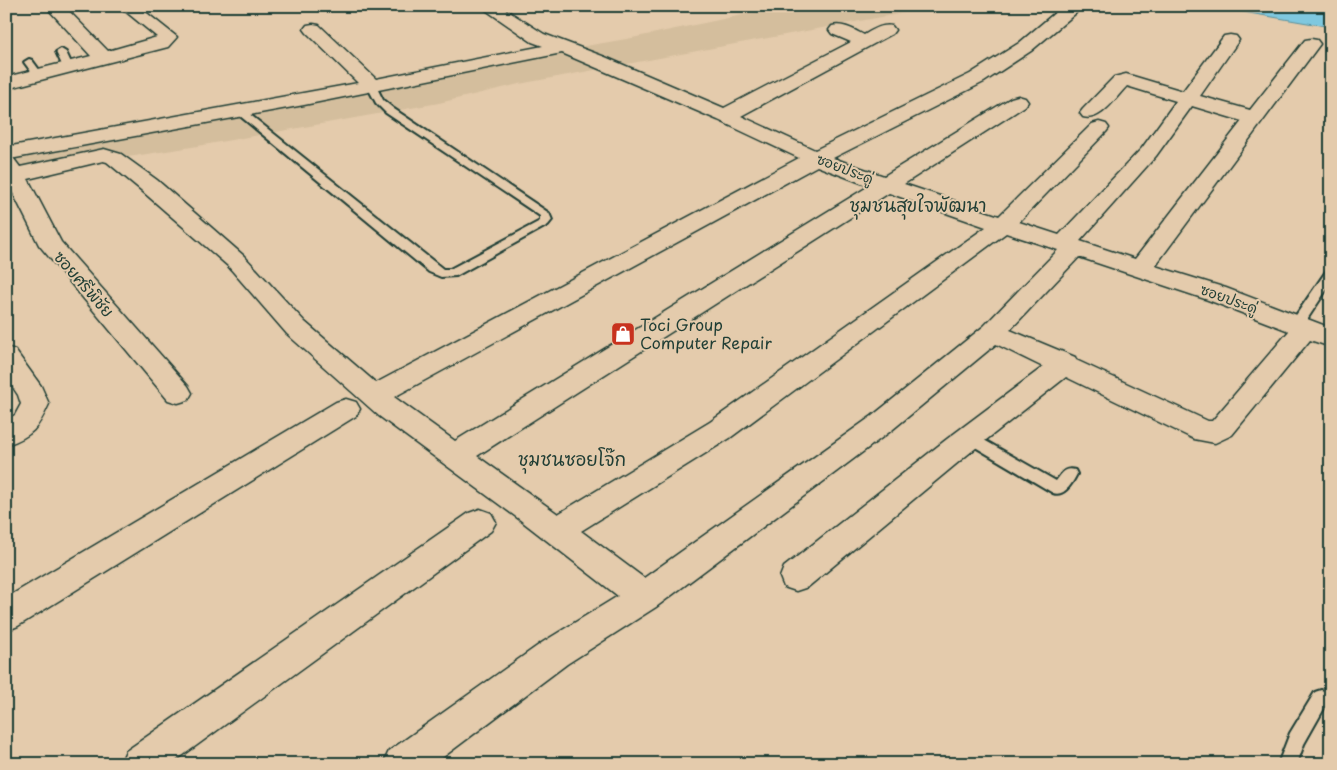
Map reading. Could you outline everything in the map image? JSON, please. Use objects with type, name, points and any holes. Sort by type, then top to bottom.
[{"type":"street","points":[[6,83],[34,69],[65,60],[103,57],[162,43],[168,37],[127,6]]},
{"type":"street","name":"ซอยประดู่","points":[[488,6],[538,38],[598,60],[726,116],[815,158],[1002,225],[1141,268],[1331,338]]},
{"type":"street","points":[[374,396],[815,158],[977,78],[1025,47],[1070,9]]},
{"type":"street","points":[[59,11],[103,57]]},
{"type":"street","points":[[313,29],[372,86]]},
{"type":"street","points":[[838,30],[864,42]]},
{"type":"street","points":[[726,116],[886,30]]},
{"type":"street","points":[[402,764],[555,653],[644,597],[882,423],[993,332],[1149,152],[1230,40]]},
{"type":"street","points":[[1141,268],[1311,44]]},
{"type":"street","points":[[9,164],[239,111],[562,48]]},
{"type":"street","points":[[556,530],[720,430],[1002,225],[1095,121],[1121,81],[1126,80],[1255,118]]},
{"type":"street","points":[[454,456],[1018,102]]},
{"type":"street","points":[[9,164],[104,155],[114,158],[149,185],[236,261],[296,328],[388,408],[556,530],[644,597]]},
{"type":"street","name":"ซอยศรีพิชัย","points":[[9,164],[51,245],[178,393]]},
{"type":"street","points":[[993,332],[1065,364],[1204,431],[1215,432],[1222,428],[1302,326]]},
{"type":"street","points":[[6,356],[31,393],[35,404],[26,422],[6,434]]},
{"type":"street","points":[[796,577],[970,437],[1065,364]]},
{"type":"street","points":[[6,616],[346,409]]},
{"type":"street","points":[[139,764],[480,522]]},
{"type":"lane","points":[[239,111],[425,263],[441,273],[452,273],[544,224],[546,220],[545,214],[390,111],[379,101],[372,86]]},
{"type":"lane","points":[[1302,326],[1331,273]]},
{"type":"lane","points":[[970,437],[1058,489],[1070,474]]},
{"type":"lane","points":[[1287,764],[1297,739],[1322,698]]},
{"type":"shaded area","points":[[786,6],[941,6],[519,84],[439,103],[192,147],[6,176],[6,148],[168,118],[632,38]]},
{"type":"water","points":[[1208,6],[1331,6],[1331,27]]},
{"type":"place","name":"Toci Group Computer Repair","points":[[623,334]]},
{"type":"district","name":"ชุมชนสุขใจพัฒนา","points":[[918,206]]},
{"type":"district","name":"ชุมชนซอยโจ๊ก","points":[[572,460]]}]
